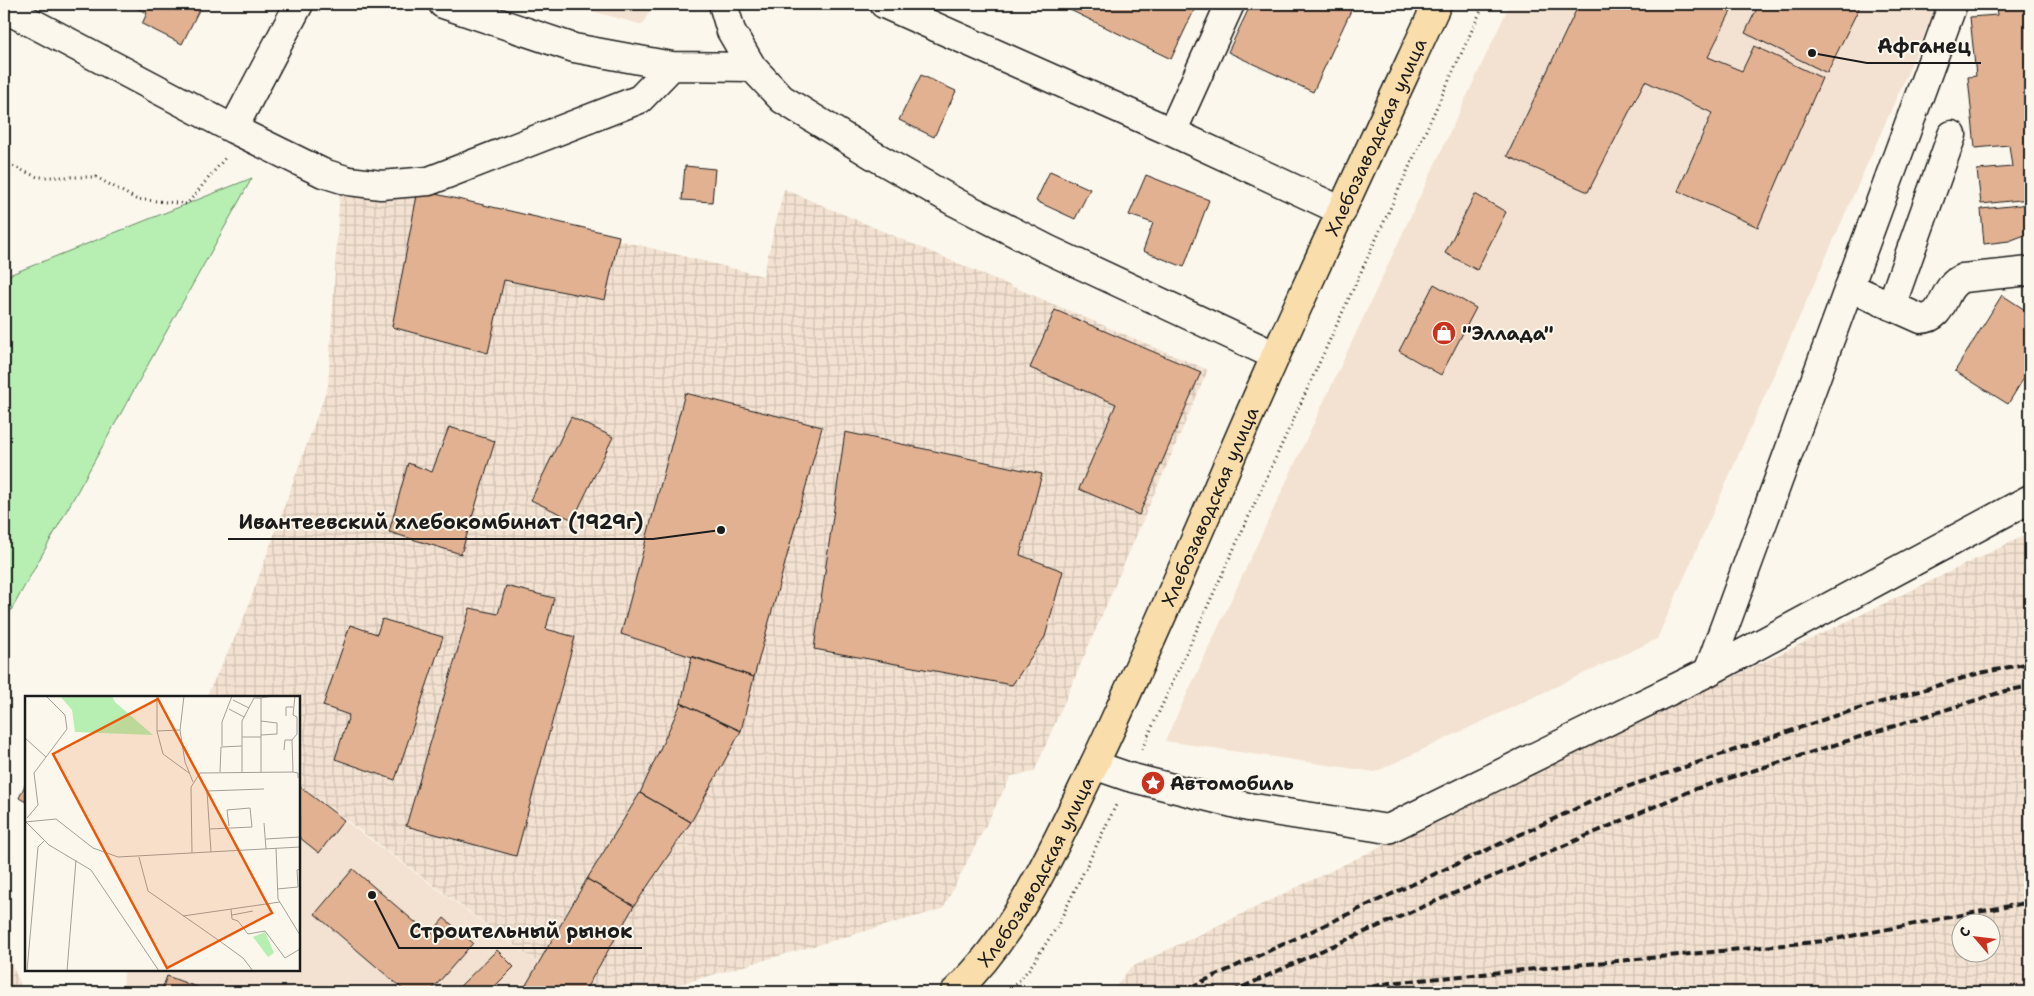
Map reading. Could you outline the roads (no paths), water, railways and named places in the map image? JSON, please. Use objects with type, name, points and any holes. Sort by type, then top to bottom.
[{"type":"main road","name":"Хлебозаводская улица","points":[[955,992],[986,958],[1014,918],[1055,846],[1134,682],[1274,355],[1437,4]]},
{"type":"street","points":[[238,132],[299,4]]},
{"type":"street","points":[[443,4],[574,48],[672,66],[752,67]]},
{"type":"street","points":[[723,4],[730,31],[752,67],[782,99],[872,155],[955,202],[1049,250],[1274,355]]},
{"type":"street","points":[[884,4],[1172,132],[1342,211]]},
{"type":"street","points":[[1172,132],[1230,4]]},
{"type":"street","points":[[1708,672],[1953,4]]},
{"type":"street","points":[[4,8],[238,132],[323,173],[349,181],[381,185],[429,181],[640,99],[672,66]]},
{"type":"street","points":[[1891,306],[1952,135]]},
{"type":"street","points":[[1849,287],[1921,319],[1930,319],[1939,310],[1948,289],[1955,281],[1963,278],[2030,271]]},
{"type":"street","points":[[1094,766],[1129,777],[1248,807],[1388,829],[1708,672],[2030,499]]},
{"type":"railway","points":[[1180,992],[1612,792],[1831,717],[1980,673],[2030,663]]},
{"type":"railway","points":[[1232,992],[1323,950],[1695,789],[2005,691],[2030,686]]},
{"type":"railway","points":[[1349,992],[1389,983],[1825,941],[2030,902]]},
{"type":"place","name":"Афганец","points":[[1812,53]]},
{"type":"place","name":"\"Эллада\"","points":[[1444,333]]},
{"type":"place","name":"Ивантеевский хлебокомбинат (1929г)","points":[[721,530]]},
{"type":"place","name":"Автомобиль","points":[[1153,783]]},
{"type":"place","name":"Строительный рынок","points":[[372,895]]}]
